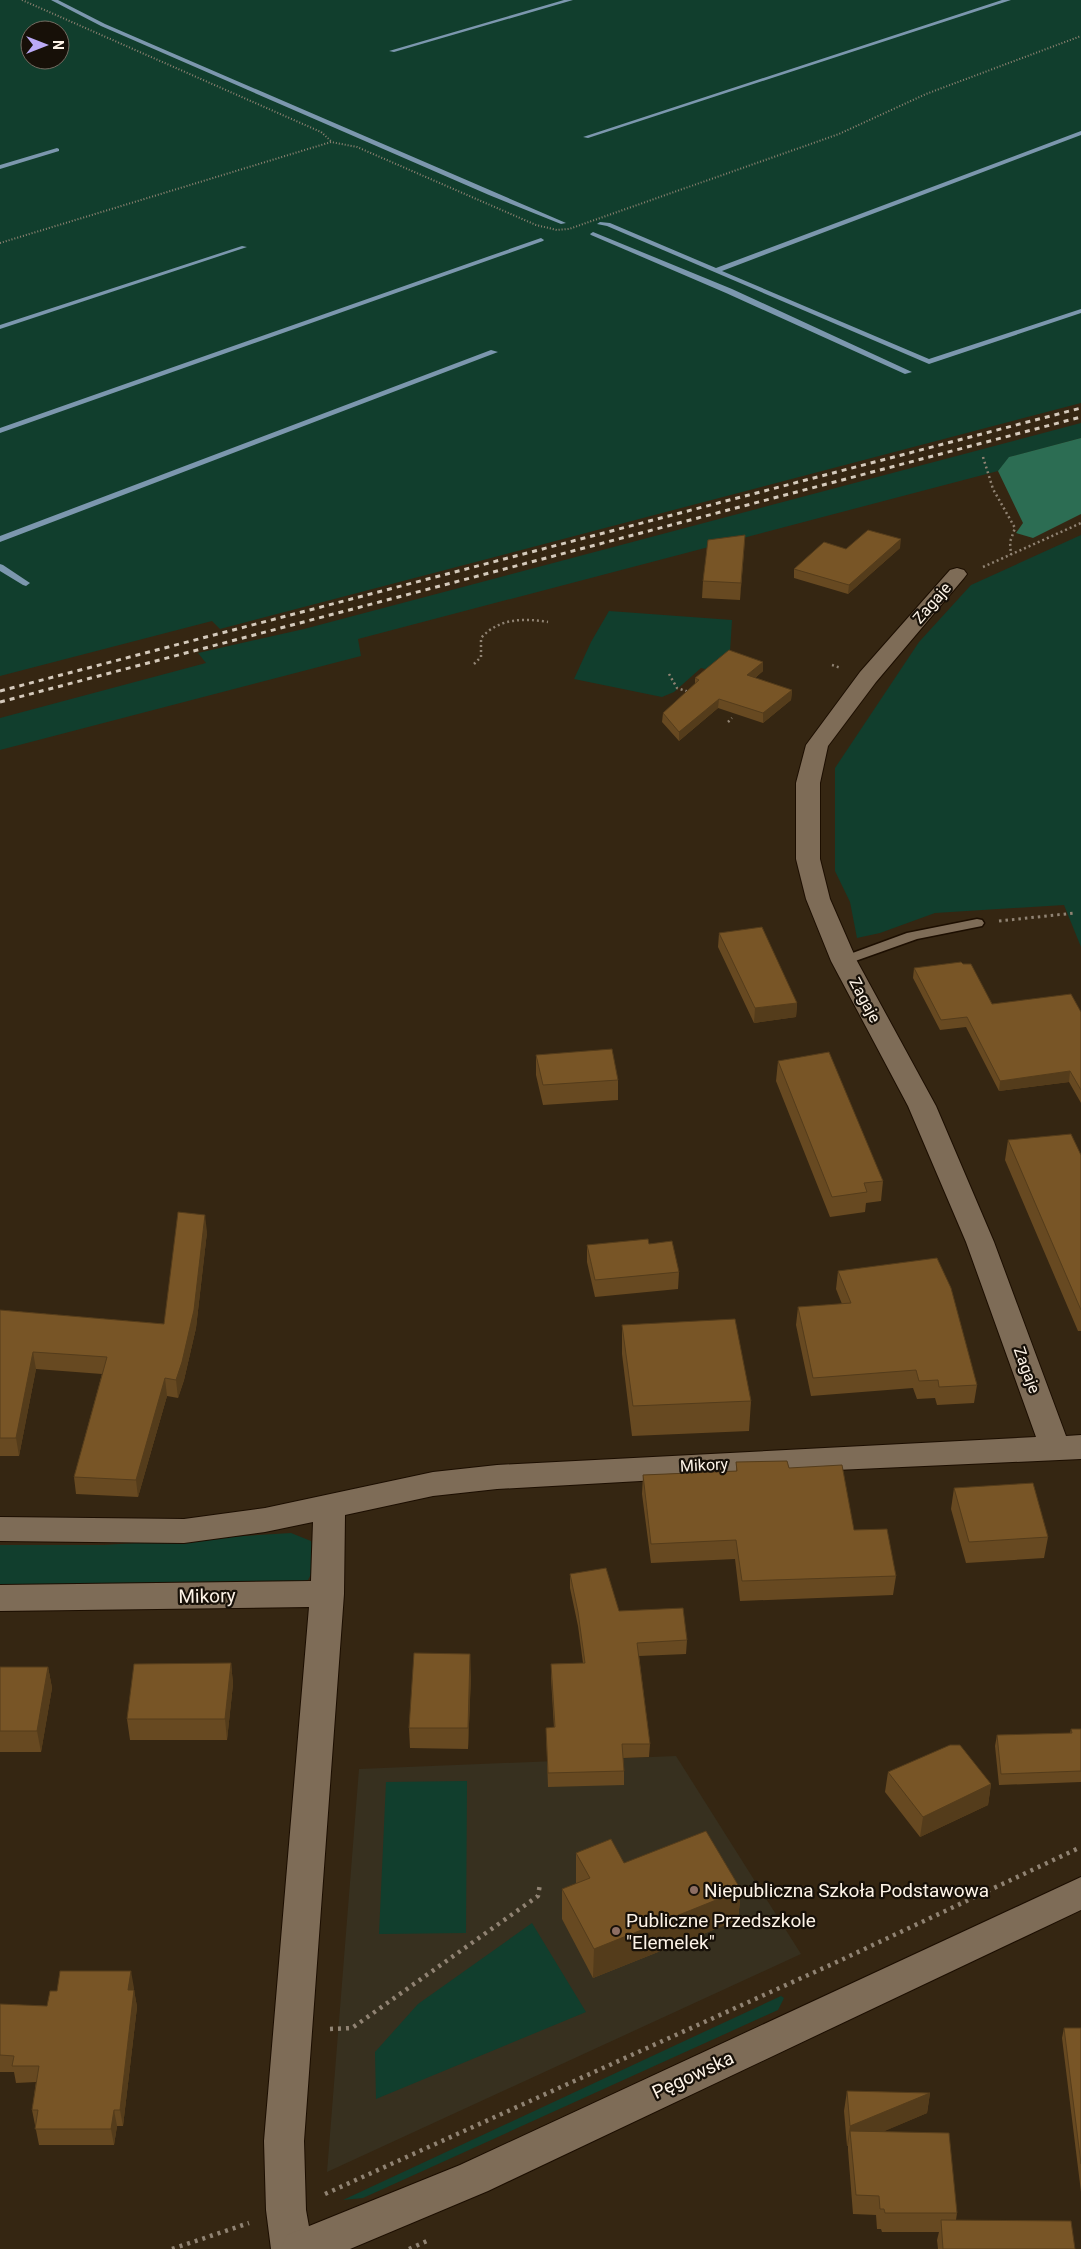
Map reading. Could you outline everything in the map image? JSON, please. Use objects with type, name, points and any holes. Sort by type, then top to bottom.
[{"type":"street","name":"Zagaje","points":[[957,574],[868,677],[818,745],[811,764],[808,783],[808,859],[818,899],[844,961],[922,1106],[1068,1448]]},
{"type":"street","name":"Mikory","points":[[0,1529],[184,1530],[265,1520],[329,1508],[433,1484],[497,1477],[826,1458],[1068,1448]]},
{"type":"street","points":[[292,2249],[286,2210],[284,2141],[327,1594],[329,1508]]},
{"type":"street","name":"Mikory","points":[[0,1598],[327,1594]]},
{"type":"street","name":"Pęgowska","points":[[302,2249],[474,2178],[1081,1893]]},
{"type":"lane","points":[[844,961],[912,936],[977,923]]},
{"type":"path","points":[[22,0],[322,132],[331,142]]},
{"type":"path","points":[[0,244],[331,142],[357,147],[536,225],[558,230],[569,229],[839,134],[926,94],[1081,36]]},
{"type":"path","points":[[983,457],[993,489],[1015,528],[1010,542],[1011,555],[1081,523]]},
{"type":"path","points":[[474,664],[481,656],[480,638],[495,625],[527,619],[548,622]]},
{"type":"path","points":[[669,674],[677,688],[690,692],[683,699]]},
{"type":"path","points":[[728,722],[732,718]]},
{"type":"path","points":[[977,923],[1075,913]]},
{"type":"path","points":[[172,2249],[286,2210],[329,2193],[830,1965],[1081,1847]]},
{"type":"path","points":[[293,2028],[352,2028],[538,1896],[540,1884]]},
{"type":"shaded area","points":[[676,1756],[801,1954],[327,2172],[359,1769]]},
{"type":"green space","points":[[0,0],[1081,0],[1081,403],[220,629],[212,621],[0,676]]},
{"type":"green space","points":[[1081,423],[1081,438],[1010,457],[998,471],[358,639],[361,656],[0,750],[0,718],[206,663],[198,653],[304,629]]},
{"type":"green space","points":[[1081,438],[1081,514],[1033,538],[1016,533],[1023,523],[998,471],[1009,457]]},
{"type":"green space","points":[[1081,535],[1081,947],[1064,905],[935,913],[880,933],[857,938],[850,902],[835,871],[835,768],[919,642],[971,585]]},
{"type":"green space","points":[[609,611],[732,620],[730,652],[709,670],[701,668],[674,692],[662,697],[574,679],[591,642]]},
{"type":"green space","points":[[291,1533],[311,1541],[317,1563],[308,1580],[277,1585],[0,1588],[0,1545],[104,1545]]},
{"type":"green space","points":[[467,1781],[466,1933],[379,1934],[386,1782]]},
{"type":"green space","points":[[532,1923],[586,2012],[376,2099],[375,2052],[418,2004]]},
{"type":"green space","points":[[781,1996],[784,1998],[778,2010],[363,2198],[343,2200]]},
{"type":"building","points":[[868,530],[901,539],[849,585],[794,569],[824,542],[846,549]]},
{"type":"building","points":[[745,535],[741,583],[703,581],[708,540]]},
{"type":"building","points":[[729,650],[763,662],[747,675],[792,690],[763,713],[719,699],[679,732],[663,713],[699,680],[695,678]]},
{"type":"building","points":[[762,927],[797,1003],[755,1008],[719,933]]},
{"type":"building","points":[[961,962],[963,964],[971,964],[992,1004],[1071,994],[1081,1012],[1081,1090],[1070,1071],[1000,1081],[967,1017],[941,1020],[914,968]]},
{"type":"building","points":[[612,1049],[618,1080],[543,1085],[536,1055]]},
{"type":"building","points":[[829,1052],[883,1181],[864,1183],[867,1192],[832,1197],[778,1061]]},
{"type":"building","points":[[1071,1134],[1081,1155],[1081,1310],[1008,1140]]},
{"type":"building","points":[[178,1212],[205,1215],[194,1310],[176,1380],[165,1378],[136,1480],[74,1477],[107,1357],[33,1352],[16,1438],[0,1438],[0,1310],[164,1324]]},
{"type":"building","points":[[648,1239],[649,1244],[672,1241],[679,1272],[595,1280],[587,1245]]},
{"type":"building","points":[[937,1258],[951,1288],[977,1385],[939,1387],[938,1380],[919,1381],[916,1370],[813,1378],[798,1307],[851,1303],[838,1271]]},
{"type":"building","points":[[735,1319],[751,1401],[633,1406],[622,1325]]},
{"type":"building","points":[[787,1461],[789,1468],[842,1465],[854,1530],[887,1529],[896,1576],[742,1581],[736,1540],[651,1544],[643,1475],[737,1471],[736,1462]]},
{"type":"building","points":[[1033,1483],[1048,1537],[969,1542],[954,1488]]},
{"type":"building","points":[[606,1568],[619,1611],[683,1608],[687,1640],[637,1643],[650,1744],[622,1744],[624,1771],[548,1773],[546,1728],[555,1727],[551,1664],[585,1663],[578,1612],[570,1574]]},
{"type":"building","points":[[414,1653],[470,1654],[468,1728],[409,1728]]},
{"type":"building","points":[[231,1663],[225,1719],[127,1719],[134,1664]]},
{"type":"building","points":[[0,1667],[48,1667],[37,1731],[0,1731]]},
{"type":"building","points":[[1071,1729],[1081,1729],[1081,1771],[1001,1774],[997,1735],[1072,1733]]},
{"type":"building","points":[[950,1745],[960,1745],[991,1784],[923,1817],[888,1772]]},
{"type":"building","points":[[706,1831],[741,1890],[594,1949],[562,1889],[590,1878],[576,1853],[611,1839],[624,1863]]},
{"type":"building","points":[[60,1971],[131,1971],[128,1990],[134,1990],[120,2110],[114,2110],[111,2129],[35,2129],[38,2110],[32,2110],[39,2066],[12,2066],[14,2056],[0,2055],[0,2004],[47,2006],[50,1991],[57,1991]]},
{"type":"building","points":[[1064,2028],[1081,2028],[1081,2164]]},
{"type":"building","points":[[847,2091],[930,2093],[850,2126]]},
{"type":"building","points":[[850,2131],[949,2133],[957,2213],[885,2213],[884,2209],[880,2209],[879,2196],[856,2195]]},
{"type":"building","points":[[941,2220],[1071,2221],[1075,2249],[943,2249]]},
{"type":"waterway","points":[[54,0],[103,25],[491,194],[563,223]]},
{"type":"waterway","points":[[392,51],[570,0]]},
{"type":"waterway","points":[[586,137],[1008,0]]},
{"type":"waterway","points":[[716,271],[1081,133]]},
{"type":"waterway","points":[[0,167],[57,150]]},
{"type":"waterway","points":[[600,224],[608,224],[716,271]]},
{"type":"waterway","points":[[593,234],[729,291],[908,372]]},
{"type":"waterway","points":[[0,431],[541,240]]},
{"type":"waterway","points":[[0,327],[244,247]]},
{"type":"waterway","points":[[716,271],[929,362],[1081,311]]},
{"type":"waterway","points":[[0,539],[494,352]]},
{"type":"waterway","points":[[0,567],[26,583]]},
{"type":"railway","points":[[0,691],[1081,408]]},
{"type":"railway","points":[[0,702],[1081,417]]},
{"type":"place","name":"Niepubliczna Szkoła Podstawowa","points":[[694,1890]]},
{"type":"place","name":"Publiczne Przedszkole \"Elemelek\"","points":[[616,1931]]}]
